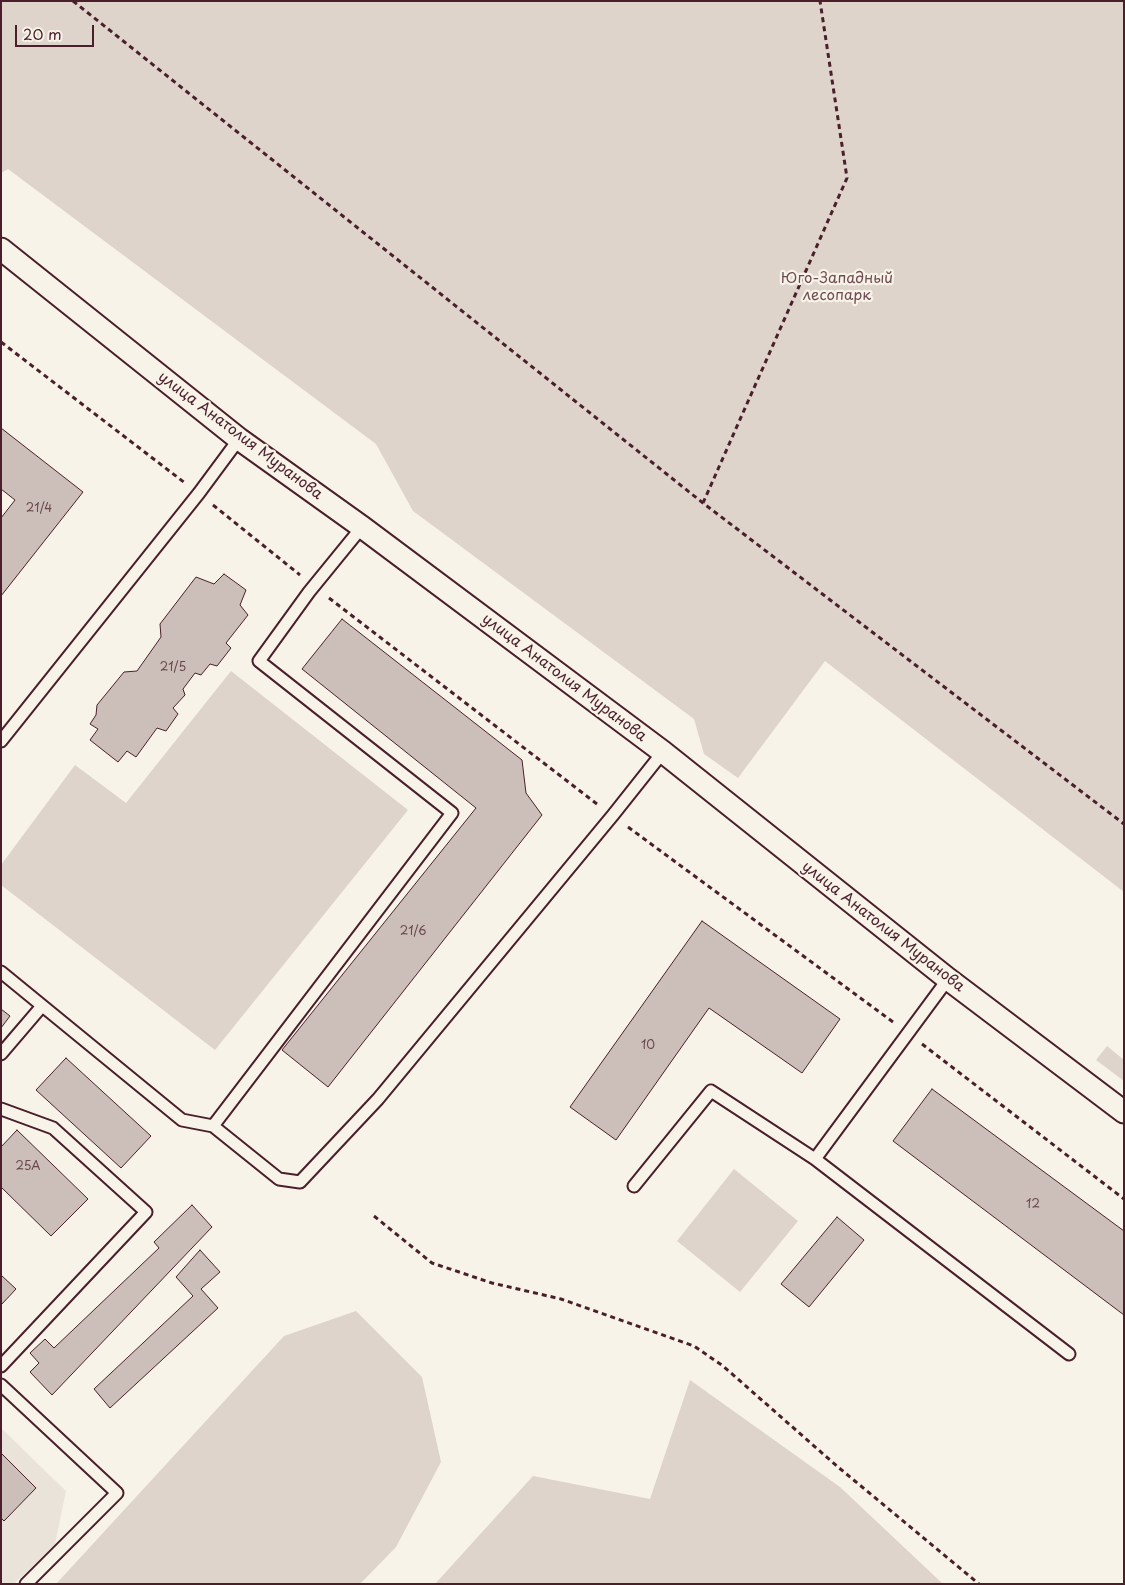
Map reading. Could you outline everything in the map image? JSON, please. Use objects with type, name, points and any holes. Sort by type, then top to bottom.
[{"type":"street","name":"улица Анатолия Муранова","points":[[1,249],[239,439],[362,527],[663,752],[948,979],[1124,1112]]},
{"type":"lane","points":[[1,741],[239,439]]},
{"type":"lane","points":[[213,1126],[452,813],[258,661],[314,586],[362,527]]},
{"type":"lane","points":[[1,972],[182,1120],[213,1126],[279,1179],[300,1182],[378,1099],[663,752]]},
{"type":"lane","points":[[815,1159],[948,979]]},
{"type":"lane","points":[[1,1054],[42,1006]]},
{"type":"lane","points":[[634,1186],[711,1091],[815,1159],[1069,1354]]},
{"type":"lane","points":[[1,1109],[53,1128],[146,1212],[1,1366]]},
{"type":"lane","points":[[1,1385],[117,1492],[26,1584]]},
{"type":"path","points":[[73,1],[703,503],[1124,824]]},
{"type":"path","points":[[703,503],[847,178],[820,1]]},
{"type":"path","points":[[1,342],[198,493],[314,586],[613,815],[909,1034],[1124,1199]]},
{"type":"path","points":[[374,1216],[432,1262],[492,1283],[561,1299],[694,1346],[723,1366],[838,1467],[979,1584]]},
{"type":"shaded area","points":[[1,1428],[66,1491],[55,1544],[14,1584],[1,1584]]},
{"type":"green space","name":"Юго-Западный лесопарк","points":[[1,1],[1124,1],[1124,892],[825,661],[738,778],[704,754],[694,719],[413,511],[376,444],[8,169],[1,173]]},
{"type":"green space","points":[[231,671],[408,810],[215,1050],[1,885],[1,865],[75,765],[126,803]]},
{"type":"green space","points":[[1107,1046],[1124,1060],[1124,1081],[1096,1060]]},
{"type":"green space","points":[[734,1169],[798,1221],[740,1292],[677,1241]]},
{"type":"green space","points":[[356,1311],[422,1377],[441,1462],[396,1547],[360,1584],[56,1584],[284,1336]]},
{"type":"green space","points":[[690,1380],[840,1487],[943,1584],[435,1584],[533,1476],[650,1499]]},
{"type":"building","points":[[1,428],[83,492],[1,596],[1,518],[15,500],[1,489]]},
{"type":"building","points":[[224,574],[246,590],[240,605],[248,615],[226,643],[231,648],[217,666],[210,664],[201,675],[195,673],[183,689],[185,695],[173,708],[178,714],[166,731],[157,728],[136,757],[127,751],[118,762],[90,740],[98,729],[90,724],[96,715],[97,705],[124,672],[137,671],[161,637],[160,624],[196,577],[214,584]]},
{"type":"building","points":[[342,619],[522,760],[526,793],[542,815],[328,1087],[282,1050],[476,808],[302,669]]},
{"type":"building","points":[[702,921],[840,1019],[802,1073],[709,1008],[616,1140],[570,1107]]},
{"type":"building","points":[[1,1009],[10,1016],[1,1028]]},
{"type":"building","points":[[66,1058],[151,1136],[121,1168],[36,1090]]},
{"type":"building","points":[[932,1089],[1124,1231],[1124,1315],[893,1141]]},
{"type":"building","points":[[17,1130],[88,1199],[51,1236],[1,1187],[1,1147]]},
{"type":"building","points":[[192,1205],[212,1227],[52,1395],[30,1372],[39,1363],[30,1353],[45,1339],[54,1348],[159,1248],[154,1242]]},
{"type":"building","points":[[837,1217],[864,1240],[809,1307],[781,1284]]},
{"type":"building","points":[[200,1250],[220,1272],[201,1289],[218,1308],[110,1408],[94,1389],[193,1296],[176,1277]]},
{"type":"building","points":[[1,1275],[16,1289],[1,1305]]},
{"type":"building","points":[[1,1453],[36,1488],[4,1521],[1,1518]]}]
